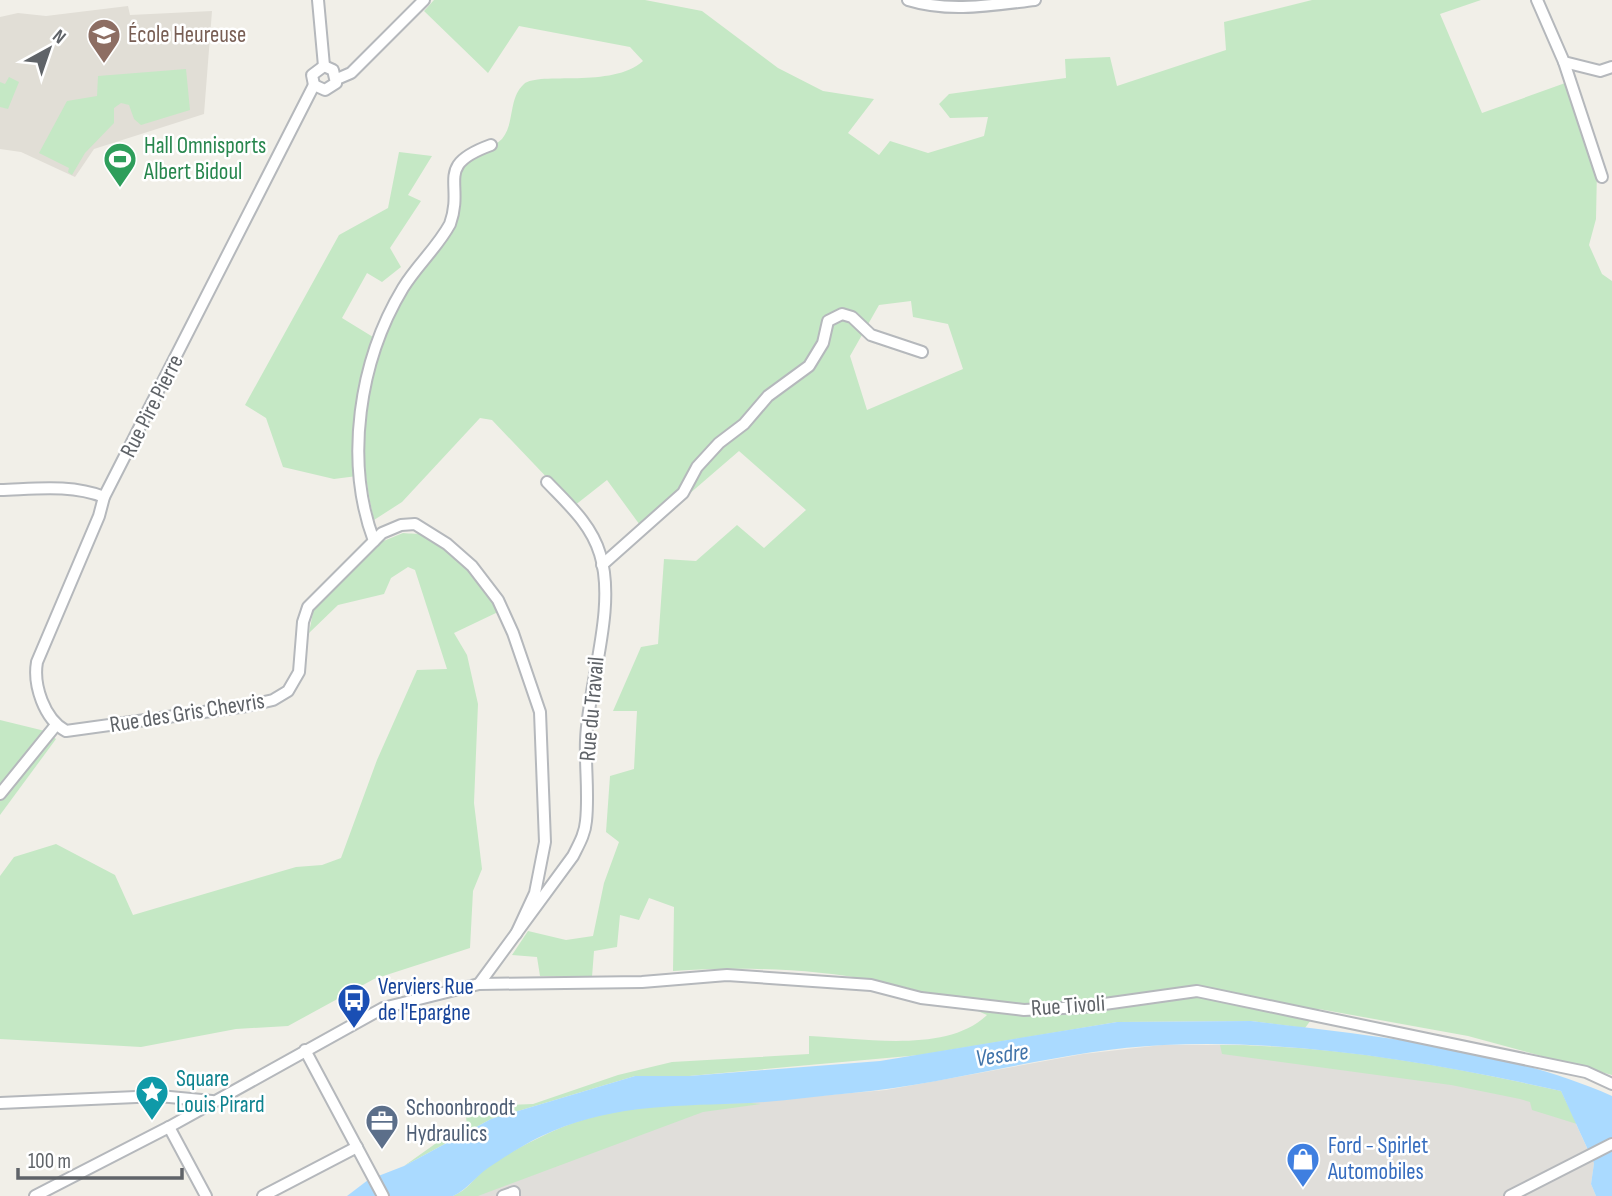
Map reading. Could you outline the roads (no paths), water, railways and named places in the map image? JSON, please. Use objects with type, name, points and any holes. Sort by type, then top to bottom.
[{"type":"street","points":[[318,0],[324,66]]},
{"type":"street","points":[[324,66],[312,75],[314,85],[321,90],[330,89],[337,79],[351,73],[424,0]]},
{"type":"street","points":[[908,0],[925,5],[970,8],[1035,0]]},
{"type":"street","points":[[1538,0],[1564,62],[1602,177]]},
{"type":"street","points":[[1564,62],[1600,71],[1612,67]]},
{"type":"street","points":[[324,66],[333,70],[337,79]]},
{"type":"street","name":"Rue Pire Pierre","points":[[61,728],[35,677],[37,662],[99,516],[104,497],[314,85]]},
{"type":"street","points":[[374,541],[368,526],[358,450],[359,415],[372,359],[393,306],[450,224],[454,214],[453,185],[460,160],[466,154],[491,145]]},
{"type":"street","points":[[602,565],[649,527],[683,493],[696,467],[719,443],[744,424],[768,396],[809,366],[822,343],[828,321],[842,314],[852,317],[870,335],[922,352]]},
{"type":"street","name":"Rue du Travail","points":[[516,934],[552,887],[584,835],[586,740],[603,612],[602,565],[593,537],[582,518],[547,482]]},
{"type":"street","points":[[0,490],[70,488],[87,490],[104,497]]},
{"type":"street","name":"Rue des Gris Chevris","points":[[61,728],[247,706],[273,700],[288,691],[299,672],[303,622],[309,607],[382,533],[401,525],[415,524],[459,554],[488,584],[513,633],[540,712],[545,842],[535,893],[516,934]]},
{"type":"street","points":[[0,794],[61,728]]},
{"type":"street","points":[[479,984],[516,934]]},
{"type":"street","name":"Rue Tivoli","points":[[35,1196],[169,1127],[383,1008],[479,984],[628,982],[727,975],[871,985],[921,998],[1024,1010],[1083,1007],[1197,991],[1586,1072],[1612,1084]]},
{"type":"street","points":[[305,1050],[383,1196]]},
{"type":"street","points":[[0,1103],[159,1096],[212,1101]]},
{"type":"street","points":[[169,1127],[206,1196]]},
{"type":"street","points":[[1510,1196],[1612,1144]]},
{"type":"street","points":[[263,1196],[357,1147]]},
{"type":"street","points":[[503,1196],[514,1192],[514,1196]]},
{"type":"water","name":"Vesdre","points":[[1251,1021],[1389,1038],[1480,1055],[1569,1079],[1612,1096],[1612,1196],[1596,1196],[1591,1184],[1594,1163],[1561,1091],[1414,1062],[1364,1055],[1314,1049],[1214,1044],[1164,1045],[1086,1053],[930,1082],[852,1093],[625,1111],[577,1122],[536,1139],[488,1168],[453,1196],[347,1196],[368,1180],[404,1166],[491,1119],[635,1076],[689,1076],[880,1061],[1117,1022]]},
{"type":"place","name":"École Heureuse","points":[[104,65]]},
{"type":"place","name":"Hall Omnisports Albert Bidoul","points":[[120,189]]},
{"type":"place","name":"Verviers Rue de l'Epargne","points":[[354,1030]]},
{"type":"place","name":"Square Louis Pirard","points":[[152,1122]]},
{"type":"place","name":"Schoonbroodt Hydraulics","points":[[382,1151]]},
{"type":"place","name":"Ford - Spirlet Automobiles","points":[[1303,1189]]}]
